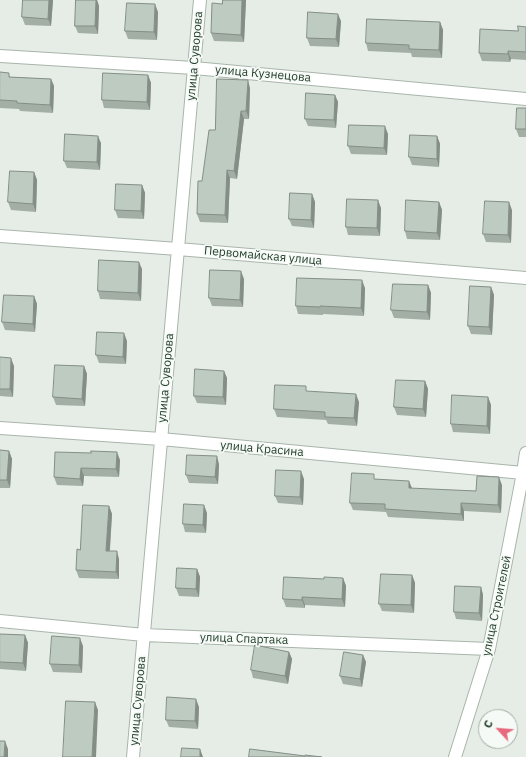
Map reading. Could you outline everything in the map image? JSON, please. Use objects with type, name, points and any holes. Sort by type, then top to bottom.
[{"type":"street","name":"улица Суворова","points":[[133,757],[200,0]]},
{"type":"street","name":"улица Кузнецова","points":[[0,56],[194,68],[526,99]]},
{"type":"street","name":"Первомайская улица","points":[[0,236],[178,249],[526,278]]},
{"type":"street","name":"улица Красина","points":[[0,428],[161,439],[523,473]]},
{"type":"street","name":"улица Строителей","points":[[455,757],[489,648],[526,453]]},
{"type":"street","name":"улица Спартака","points":[[0,621],[144,635],[489,648]]},
{"type":"building","points":[[23,0],[49,0],[48,19],[22,17]]},
{"type":"building","points":[[76,0],[96,0],[95,26],[75,26]]},
{"type":"building","points":[[223,0],[242,0],[241,35],[211,33],[212,3],[222,4]]},
{"type":"building","points":[[127,3],[155,4],[154,32],[125,31]]},
{"type":"building","points":[[308,12],[338,14],[336,39],[307,38]]},
{"type":"building","points":[[367,19],[440,22],[439,50],[409,49],[409,45],[366,43]]},
{"type":"building","points":[[518,26],[526,27],[526,52],[508,51],[508,54],[479,53],[480,29],[518,31]]},
{"type":"building","points":[[0,72],[9,73],[9,77],[51,79],[50,105],[17,103],[17,101],[0,100]]},
{"type":"building","points":[[103,73],[148,75],[147,102],[102,100]]},
{"type":"building","points":[[217,79],[248,80],[246,111],[241,111],[234,171],[227,170],[225,215],[197,214],[198,181],[202,181],[209,130],[215,130]]},
{"type":"building","points":[[306,93],[335,95],[334,120],[305,119]]},
{"type":"building","points":[[517,108],[526,108],[526,129],[516,129]]},
{"type":"building","points":[[349,125],[385,126],[384,148],[348,146]]},
{"type":"building","points":[[65,134],[98,136],[97,162],[64,161]]},
{"type":"building","points":[[410,135],[437,136],[437,159],[409,157]]},
{"type":"building","points":[[10,171],[34,172],[33,204],[8,202]]},
{"type":"building","points":[[116,184],[142,185],[141,211],[115,210]]},
{"type":"building","points":[[290,193],[312,194],[311,220],[289,219]]},
{"type":"building","points":[[347,199],[378,200],[377,228],[346,227]]},
{"type":"building","points":[[406,200],[439,202],[437,233],[405,231]]},
{"type":"building","points":[[485,201],[509,202],[508,235],[483,234]]},
{"type":"building","points":[[99,260],[139,262],[138,293],[98,291]]},
{"type":"building","points":[[210,270],[241,271],[240,300],[209,298]]},
{"type":"building","points":[[297,278],[362,280],[361,308],[296,306]]},
{"type":"building","points":[[393,284],[428,285],[427,312],[391,310]]},
{"type":"building","points":[[470,286],[491,287],[489,327],[468,326]]},
{"type":"building","points":[[4,295],[34,296],[33,324],[2,322]]},
{"type":"building","points":[[97,332],[124,333],[123,357],[96,355]]},
{"type":"building","points":[[0,357],[11,358],[10,389],[0,389]]},
{"type":"building","points":[[55,365],[84,366],[82,399],[53,397]]},
{"type":"building","points":[[195,369],[224,371],[223,397],[194,396]]},
{"type":"building","points":[[396,380],[425,381],[423,409],[394,407]]},
{"type":"building","points":[[275,385],[306,386],[306,391],[356,394],[354,418],[325,417],[325,412],[274,409]]},
{"type":"building","points":[[452,395],[488,397],[487,426],[451,424]]},
{"type":"building","points":[[0,450],[9,451],[7,480],[0,480]]},
{"type":"building","points":[[91,451],[117,452],[116,469],[81,468],[80,479],[54,477],[55,452],[91,453]]},
{"type":"building","points":[[187,455],[217,456],[215,477],[186,475]]},
{"type":"building","points":[[276,470],[301,471],[300,497],[275,496]]},
{"type":"building","points":[[352,473],[374,474],[374,479],[409,481],[409,488],[476,491],[477,476],[499,477],[498,505],[461,503],[461,514],[385,509],[385,504],[350,503]]},
{"type":"building","points":[[184,504],[204,505],[203,525],[183,524]]},
{"type":"building","points":[[83,505],[109,506],[106,551],[117,551],[116,572],[76,570],[77,549],[80,550]]},
{"type":"building","points":[[177,568],[197,569],[196,589],[176,588]]},
{"type":"building","points":[[381,574],[412,575],[411,605],[379,604]]},
{"type":"building","points":[[284,577],[324,579],[324,577],[343,578],[342,599],[302,597],[302,600],[283,599]]},
{"type":"building","points":[[455,586],[481,587],[479,613],[454,612]]},
{"type":"building","points":[[0,634],[25,635],[23,663],[0,662]]},
{"type":"building","points":[[52,636],[80,638],[79,665],[50,664]]},
{"type":"building","points":[[255,645],[289,652],[285,676],[251,670]]},
{"type":"building","points":[[344,652],[363,655],[360,679],[340,676]]},
{"type":"building","points":[[167,697],[196,699],[195,721],[166,720]]},
{"type":"building","points":[[66,701],[95,702],[92,757],[63,757]]},
{"type":"building","points":[[0,741],[5,741],[4,757],[0,757]]},
{"type":"building","points":[[182,748],[200,749],[200,757],[181,757]]},
{"type":"building","points":[[250,749],[305,756],[322,757],[249,757]]}]
